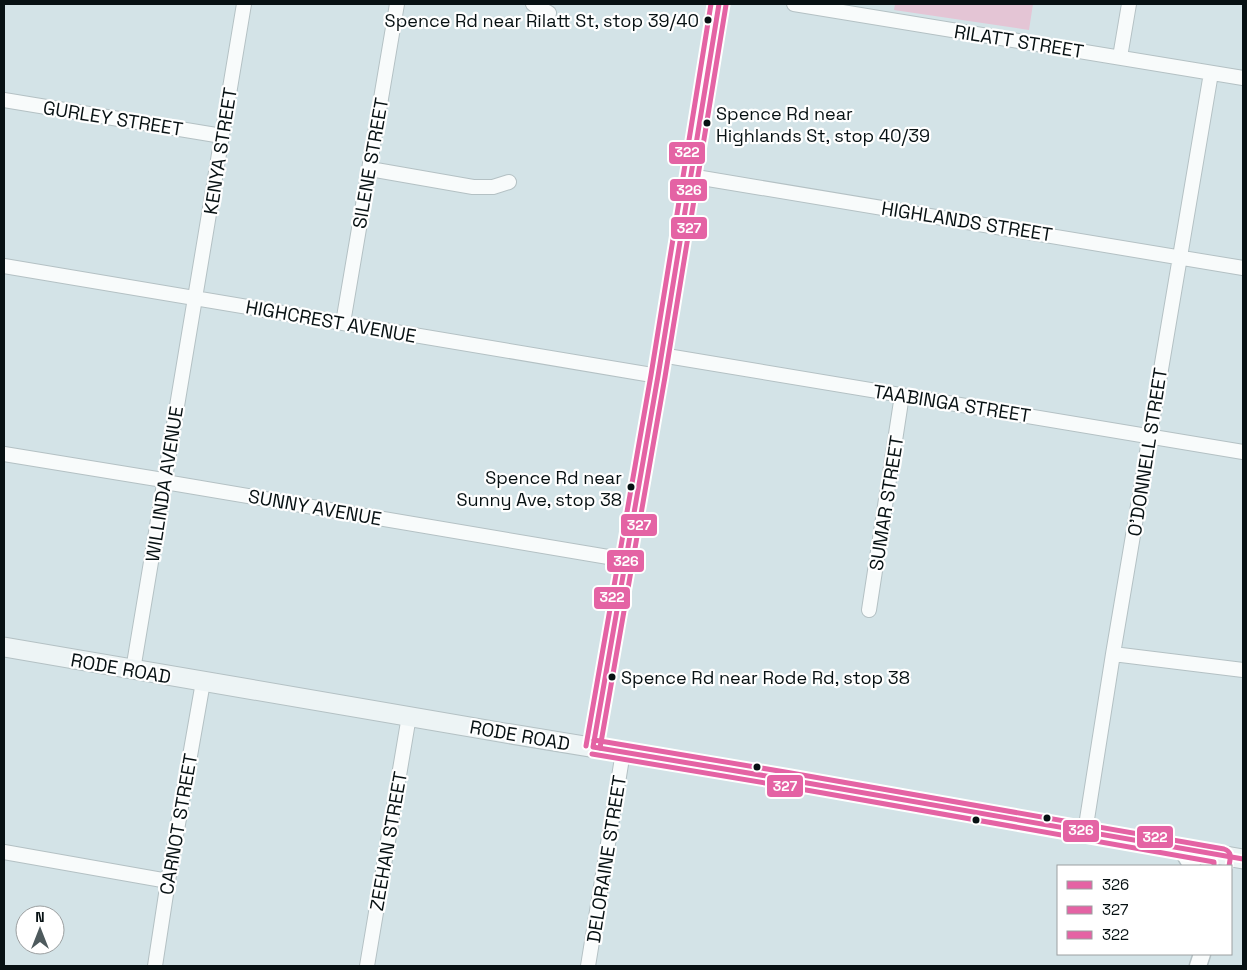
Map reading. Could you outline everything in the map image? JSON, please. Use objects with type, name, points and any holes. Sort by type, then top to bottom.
[{"type":"main road","name":"RODE ROAD","points":[[4,647],[1181,848],[1222,861],[1243,859]]},
{"type":"street","name":"KENYA STREET","points":[[195,298],[244,4]]},
{"type":"street","name":"SILENE STREET","points":[[343,323],[397,4]]},
{"type":"street","points":[[533,4],[550,13]]},
{"type":"street","points":[[593,747],[658,376],[719,4]]},
{"type":"street","name":"RILATT STREET","points":[[794,4],[1243,78]]},
{"type":"street","points":[[1120,57],[1129,4]]},
{"type":"street","name":"O'DONNELL STREET","points":[[1085,832],[1211,72]]},
{"type":"street","name":"GURLEY STREET","points":[[4,100],[222,136]]},
{"type":"street","points":[[370,169],[473,187],[492,187],[509,182]]},
{"type":"street","name":"HIGHLANDS STREET","points":[[690,176],[1243,268]]},
{"type":"street","name":"HIGHCREST AVENUE","points":[[4,266],[658,376]]},
{"type":"street","name":"WILLINDA AVENUE","points":[[133,670],[195,298]]},
{"type":"street","name":"TAABINGA STREET","points":[[661,355],[1243,452]]},
{"type":"street","name":"SUMAR STREET","points":[[869,610],[902,396]]},
{"type":"street","name":"SUNNY AVENUE","points":[[4,454],[626,560]]},
{"type":"street","points":[[1113,654],[1243,670]]},
{"type":"street","name":"CARNOT STREET","points":[[155,966],[203,682]]},
{"type":"street","name":"ZEEHAN STREET","points":[[367,966],[409,716]]},
{"type":"street","name":"DELORAINE STREET","points":[[588,966],[623,752]]},
{"type":"street","points":[[1181,848],[1191,865]]},
{"type":"street","points":[[4,852],[168,881]]},
{"type":"shaded area","points":[[895,4],[1033,4],[1029,30],[894,10]]},
{"type":"transit line","name":"322","points":[[586,746],[651,375],[711,4]]},
{"type":"transit line","name":"326","points":[[593,747],[658,376],[719,4]]},
{"type":"transit line","name":"327","points":[[600,748],[665,377],[726,5]]},
{"type":"transit line","name":"322","points":[[594,740],[1224,849],[1230,854],[1229,865]]},
{"type":"transit line","name":"326","points":[[593,747],[1243,859]]},
{"type":"transit line","name":"327","points":[[592,754],[1214,862],[1214,865]]},
{"type":"place","name":"Spence Rd near Rilatt St, stop 39/40","points":[[708,20]]},
{"type":"place","name":"Spence Rd near Highlands St, stop 40/39","points":[[707,123]]},
{"type":"place","name":"Spence Rd near Sunny Ave, stop 38","points":[[631,487]]},
{"type":"place","name":"Spence Rd near Rode Rd, stop 38","points":[[612,677]]}]
